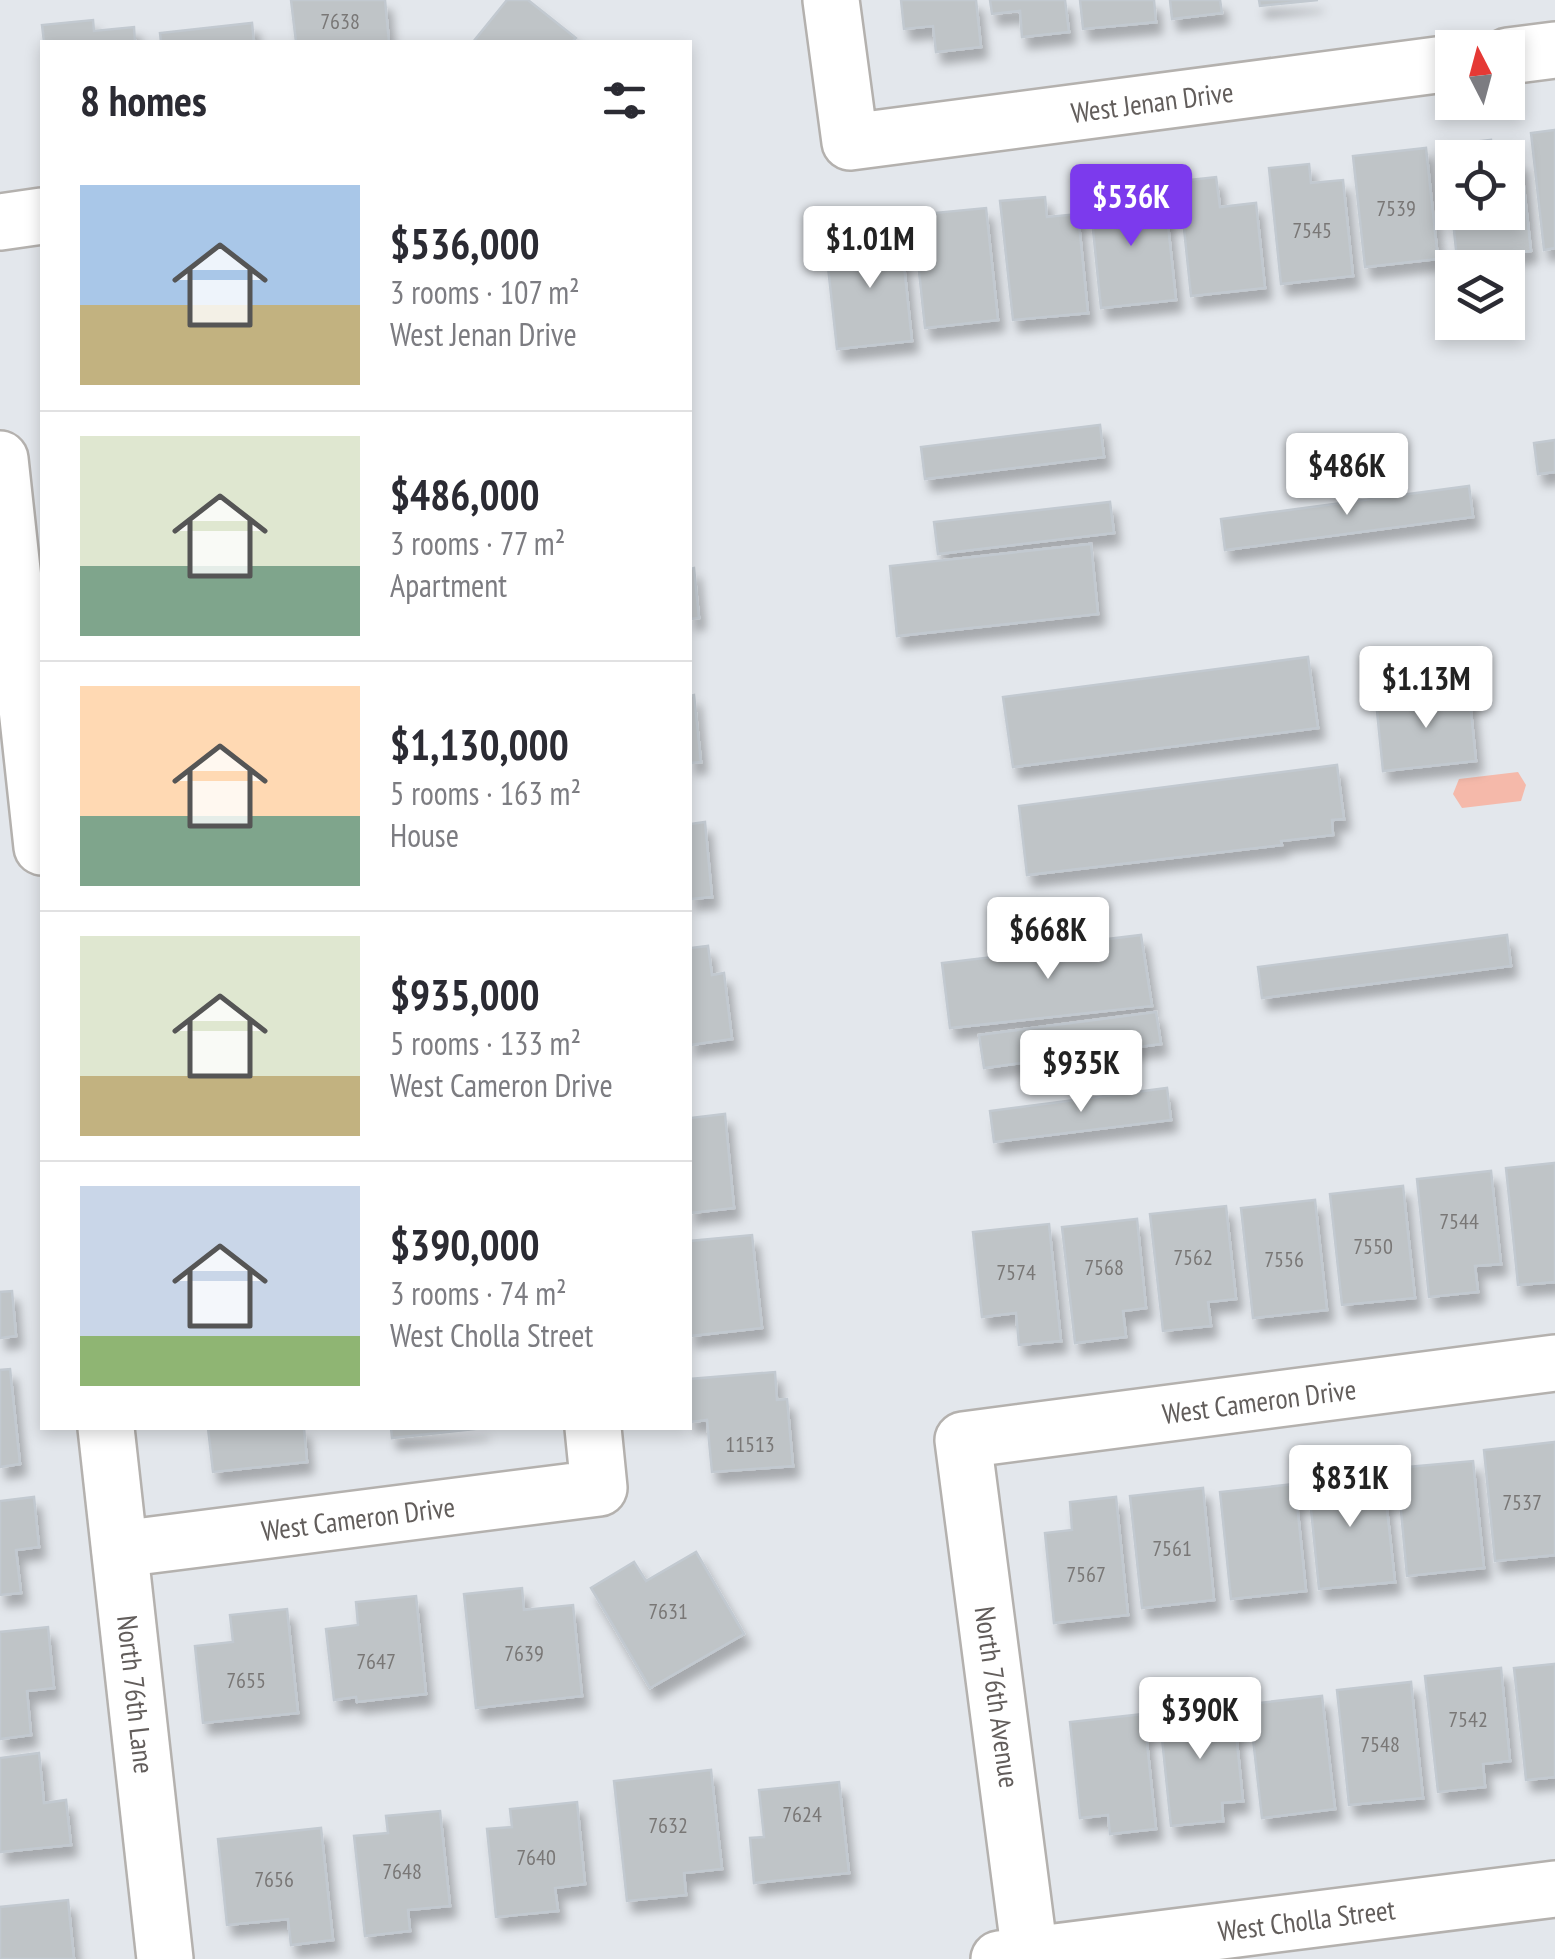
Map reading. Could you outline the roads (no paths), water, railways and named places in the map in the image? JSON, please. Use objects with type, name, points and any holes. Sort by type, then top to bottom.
[{"type":"street","name":"West Jenan Drive","points":[[831,0],[850,142],[1435,65]]},
{"type":"street","points":[[1525,54],[1555,50]]},
{"type":"street","points":[[0,222],[40,216]]},
{"type":"street","points":[[0,459],[40,829]]},
{"type":"street","name":"West Cameron Drive","points":[[963,1440],[1555,1363]]},
{"type":"street","name":"North 76th Lane","points":[[106,1430],[165,1959]]},
{"type":"street","name":"West Cameron Drive","points":[[120,1550],[599,1488],[593,1430]]},
{"type":"street","name":"North 76th Avenue","points":[[963,1440],[1014,1957]]},
{"type":"street","name":"West Cholla Street","points":[[1014,1957],[1555,1889]]}]
